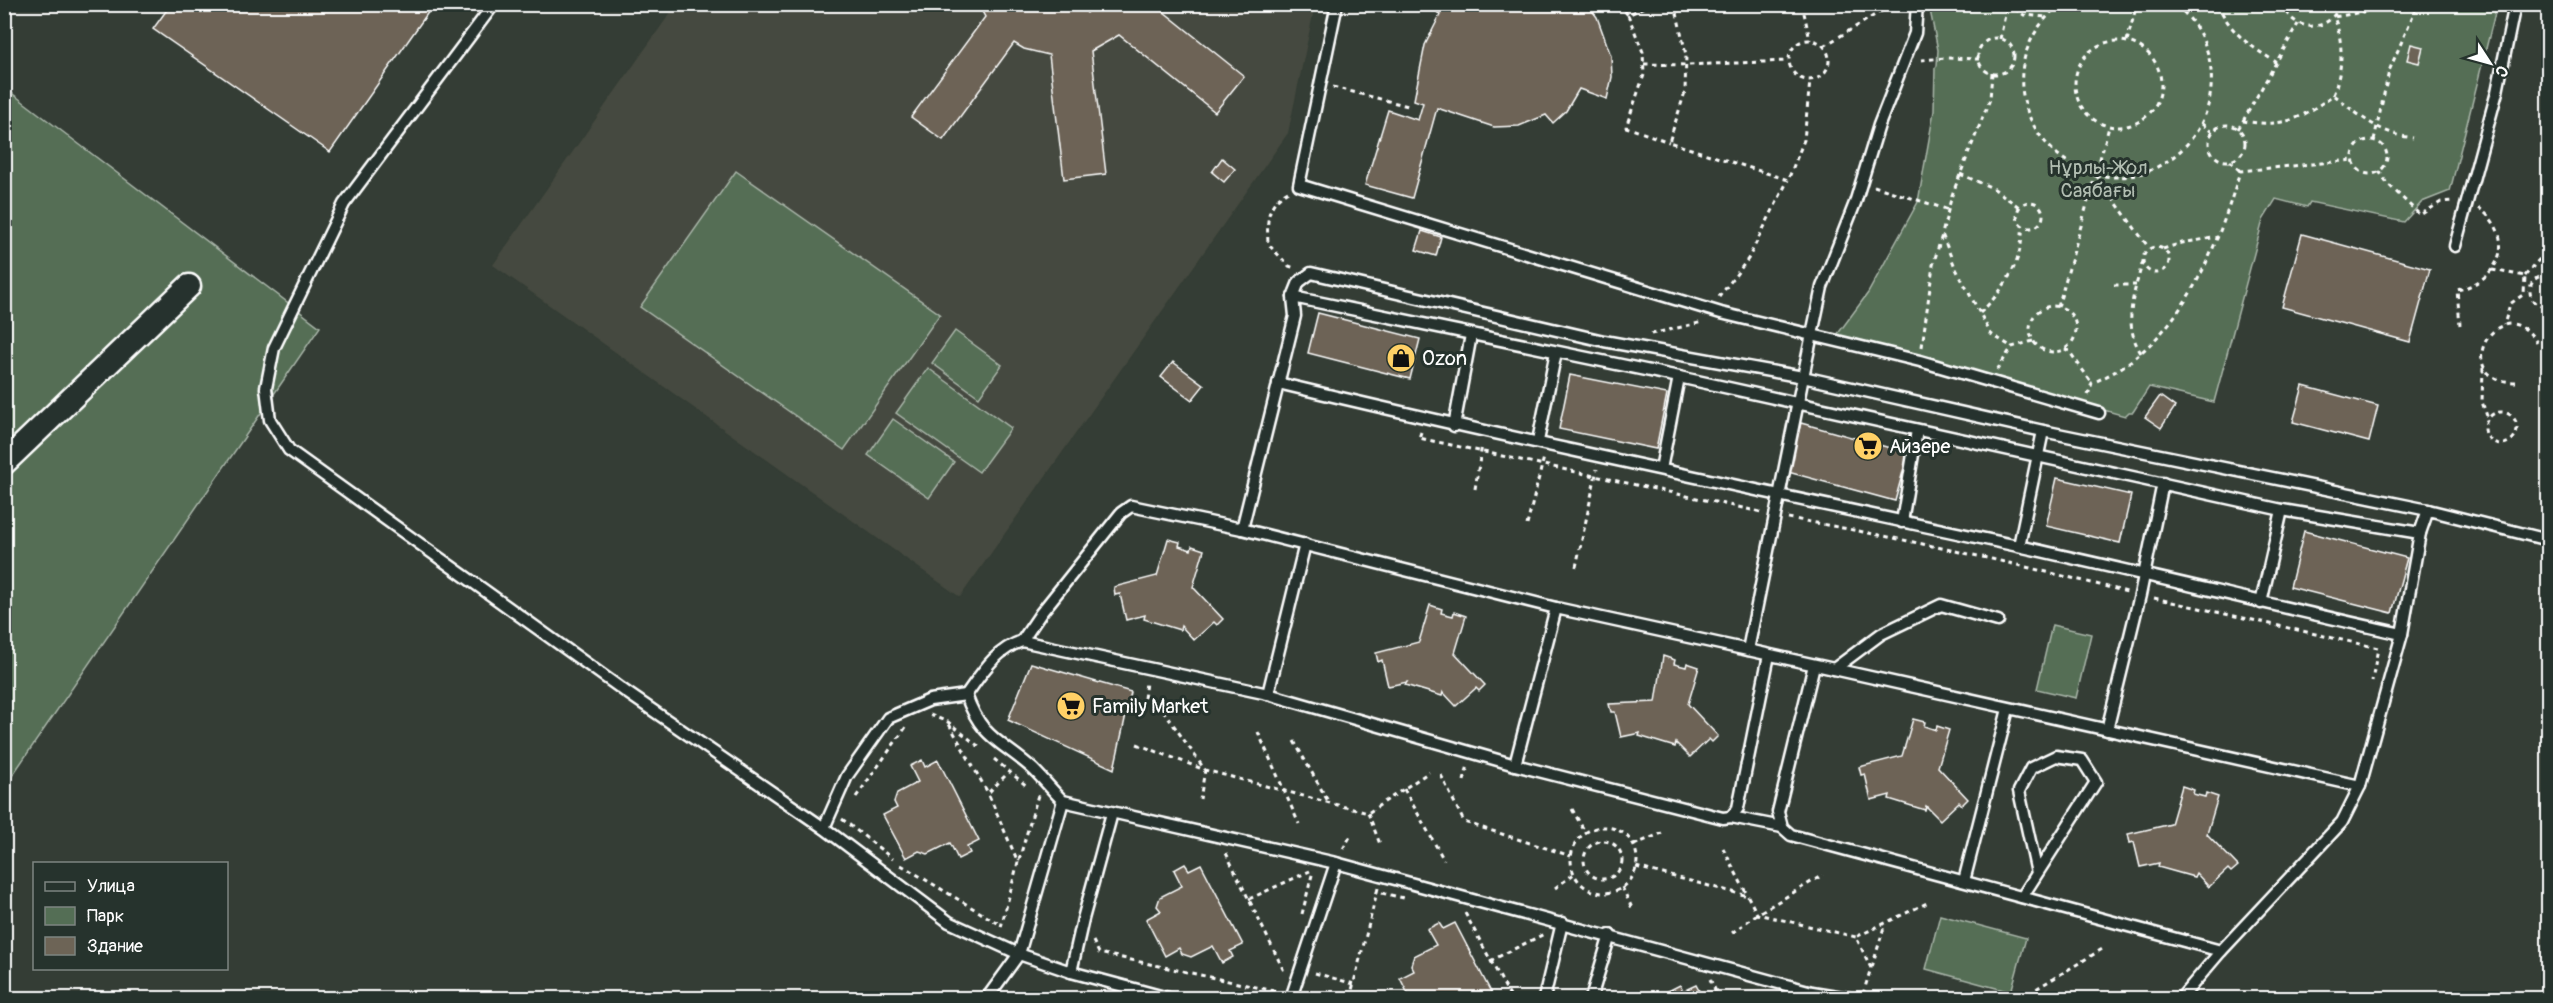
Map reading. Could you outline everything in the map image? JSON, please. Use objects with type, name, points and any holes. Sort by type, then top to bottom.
[{"type":"street","points":[[4,463],[189,286]]},
{"type":"lane","points":[[494,4],[344,204],[274,348],[266,388],[270,420],[289,450],[626,692],[824,828],[949,922],[1019,954],[1071,972],[1168,999]]},
{"type":"lane","points":[[1337,4],[1299,185],[1721,313],[1920,361],[2099,413]]},
{"type":"lane","points":[[1748,650],[1822,287],[1862,183],[1879,124],[1915,33],[1917,4]]},
{"type":"lane","points":[[2455,246],[2497,92],[2515,4]]},
{"type":"lane","points":[[1242,530],[1295,316],[1293,297],[1299,282],[1311,273],[1604,341],[1803,377],[2043,431],[2428,510],[2548,540]]},
{"type":"lane","points":[[1293,297],[1679,377],[2282,510],[2420,533]]},
{"type":"lane","points":[[1454,426],[1471,335]]},
{"type":"lane","points":[[1543,442],[1556,352]]},
{"type":"lane","points":[[1661,469],[1679,377]]},
{"type":"lane","points":[[1278,383],[1454,426],[1543,442],[2019,546],[2402,634]]},
{"type":"lane","points":[[1902,522],[1917,430]]},
{"type":"lane","points":[[2019,546],[2043,431]]},
{"type":"lane","points":[[2107,730],[2140,595],[2163,483]]},
{"type":"lane","points":[[1022,641],[1041,613],[1121,513],[1131,506],[1305,544],[1556,608],[2360,786]]},
{"type":"lane","points":[[2261,603],[2282,510]]},
{"type":"lane","points":[[2181,999],[2222,951],[2342,822],[2360,786],[2402,634],[2420,533],[2428,510]]},
{"type":"lane","points":[[1268,694],[1305,544]]},
{"type":"lane","points":[[1834,669],[1881,634],[1941,605],[1998,621]]},
{"type":"lane","points":[[1515,765],[1556,608]]},
{"type":"lane","points":[[824,828],[847,776],[888,718],[930,700],[966,695],[993,658],[1011,645],[1022,641],[1268,694],[1515,765],[1723,818],[1731,817],[1782,827],[1791,835],[2222,951]]},
{"type":"lane","points":[[1731,817],[1738,808],[1769,655]]},
{"type":"lane","points":[[1782,827],[1778,812],[1814,665]]},
{"type":"lane","points":[[966,695],[973,715],[994,741],[1032,769],[1063,801],[1336,863],[1610,935],[1811,995],[1849,999]]},
{"type":"lane","points":[[1964,881],[2008,709]]},
{"type":"lane","points":[[2022,897],[2096,782],[2082,760],[2056,756],[2031,768],[2019,791],[2037,873]]},
{"type":"lane","points":[[987,999],[1019,954],[1063,801]]},
{"type":"lane","points":[[1071,972],[1112,813]]},
{"type":"lane","points":[[1291,999],[1336,863]]},
{"type":"lane","points":[[1544,999],[1562,923]]},
{"type":"lane","points":[[1591,999],[1610,935]]},
{"type":"path","points":[[1619,4],[1629,15],[1643,52],[1644,64],[1644,75],[1626,127],[1788,180]]},
{"type":"path","points":[[1629,15],[1650,4]]},
{"type":"path","points":[[1669,142],[1685,92],[1686,55],[1675,4]]},
{"type":"path","points":[[1802,4],[1810,40]]},
{"type":"path","points":[[1824,46],[1893,4]]},
{"type":"path","points":[[2060,4],[2046,16],[2032,37],[2023,61],[2021,86],[2026,110],[2036,133],[2053,152],[2073,166],[2095,173],[2122,176],[2154,168],[2169,161],[2188,144],[2202,124],[2210,100],[2212,75],[2208,51],[2197,28],[2174,4]]},
{"type":"path","points":[[2127,41],[2137,4]]},
{"type":"path","points":[[2218,4],[2223,17],[2234,32],[2276,62]]},
{"type":"path","points":[[2282,4],[2286,13],[2298,24],[2313,27],[2334,17],[2418,5],[2389,71],[2373,140]]},
{"type":"path","points":[[2243,121],[2266,125],[2289,122],[2310,112],[2333,95],[2338,82],[2341,58],[2339,31],[2334,17],[2340,4]]},
{"type":"path","points":[[2000,39],[2007,5],[2024,15],[2046,16]]},
{"type":"path","points":[[2238,129],[2298,24]]},
{"type":"path","points":[[1994,38],[2000,39],[2011,46],[2013,60],[2005,71],[1992,73],[1981,65],[1979,59],[1982,45],[1994,38]]},
{"type":"path","points":[[1810,40],[1824,46],[1829,59],[1824,74],[1810,81],[1795,75],[1788,61],[1794,46],[1810,40]]},
{"type":"path","points":[[2127,41],[2138,45],[2155,60],[2160,70],[2161,93],[2157,103],[2142,120],[2131,125],[2109,126],[2098,122],[2082,107],[2077,97],[2076,75],[2079,64],[2095,47],[2105,42],[2127,41]]},
{"type":"path","points":[[1904,60],[1979,59]]},
{"type":"path","points":[[2013,60],[2023,61]]},
{"type":"path","points":[[1644,64],[1686,65],[1788,61]]},
{"type":"path","points":[[1920,361],[1933,266],[1952,195],[1990,99],[1992,73]]},
{"type":"path","points":[[1708,309],[1748,259],[1788,180],[1804,140],[1810,81]]},
{"type":"path","points":[[1331,87],[1408,106]]},
{"type":"path","points":[[2333,95],[2377,128],[2391,135],[2413,138]]},
{"type":"path","points":[[2202,124],[2213,133]]},
{"type":"path","points":[[2058,307],[2109,126]]},
{"type":"path","points":[[2225,126],[2238,129],[2245,141],[2244,148],[2236,159],[2230,161],[2217,158],[2210,146],[2213,133],[2225,126]]},
{"type":"path","points":[[2365,140],[2373,140],[2381,143],[2386,149],[2388,158],[2385,166],[2371,174],[2363,172],[2353,160],[2358,144],[2365,140]]},
{"type":"path","points":[[2240,171],[2353,160]]},
{"type":"path","points":[[2230,161],[2240,171]]},
{"type":"path","points":[[2083,408],[2092,383],[2115,374],[2141,352],[2178,312],[2205,269],[2227,217],[2240,171]]},
{"type":"path","points":[[2379,171],[2386,182],[2420,215],[2441,202],[2458,200],[2475,204],[2489,215],[2497,229],[2500,246],[2497,263],[2487,277],[2473,287],[2457,290],[2460,325]]},
{"type":"path","points":[[2095,173],[2149,248]]},
{"type":"path","points":[[1960,174],[1993,188],[2019,207]]},
{"type":"path","points":[[1862,183],[1949,210]]},
{"type":"path","points":[[1299,185],[1278,197],[1267,218],[1268,244],[1289,266],[1311,273]]},
{"type":"path","points":[[1980,314],[2005,283],[2018,259],[2023,242],[2022,226],[2017,217],[2019,207],[2028,202],[2037,205],[2042,213],[2040,223],[2031,228],[2022,226]]},
{"type":"path","points":[[1942,234],[1955,267],[1991,334],[2012,347]]},
{"type":"path","points":[[2163,249],[2182,243],[2218,237]]},
{"type":"path","points":[[2141,352],[2136,344],[2130,308],[2143,256],[2149,248],[2159,247],[2167,253],[2168,263],[2162,271],[2148,270],[2143,261]]},
{"type":"path","points":[[2524,294],[2525,276],[2543,255],[2548,255]]},
{"type":"path","points":[[2492,270],[2525,276]]},
{"type":"path","points":[[2548,276],[2542,275],[2534,279],[2529,287],[2530,296],[2535,304],[2548,306]]},
{"type":"path","points":[[2114,285],[2136,285]]},
{"type":"path","points":[[2524,294],[2530,296]]},
{"type":"path","points":[[2504,325],[2510,304],[2524,294]]},
{"type":"path","points":[[2058,307],[2072,317],[2075,335],[2065,349],[2056,352],[2047,351],[2033,341],[2030,333],[2034,316],[2041,309],[2058,307]]},
{"type":"path","points":[[1644,336],[1700,324],[1721,313]]},
{"type":"path","points":[[2488,420],[2500,412],[2507,413],[2517,423],[2515,437],[2510,442],[2496,443],[2486,433],[2488,420],[2484,415],[2482,402],[2481,353],[2484,340],[2492,330],[2504,325],[2514,325],[2524,328],[2537,343]]},
{"type":"path","points":[[1993,382],[1997,370],[2012,347],[2033,341]]},
{"type":"path","points":[[2065,349],[2069,351],[2092,383]]},
{"type":"path","points":[[2483,366],[2491,376],[2503,382],[2516,382]]},
{"type":"path","points":[[1424,418],[1419,438],[1776,516],[1884,535],[2025,565],[2140,595],[2378,648],[2371,689]]},
{"type":"path","points":[[1475,489],[1485,432]]},
{"type":"path","points":[[1527,525],[1543,465],[1543,442]]},
{"type":"path","points":[[1576,567],[1599,455]]},
{"type":"path","points":[[1143,707],[1148,668]]},
{"type":"path","points":[[1163,710],[1204,770],[1200,799]]},
{"type":"path","points":[[920,718],[931,715],[948,722],[983,750]]},
{"type":"path","points":[[854,798],[910,721]]},
{"type":"path","points":[[948,722],[988,793],[1018,862]]},
{"type":"path","points":[[1258,732],[1299,824]]},
{"type":"path","points":[[1294,741],[1329,803]]},
{"type":"path","points":[[1137,744],[1204,770],[1368,813],[1429,772]]},
{"type":"path","points":[[992,758],[1060,813]]},
{"type":"path","points":[[988,793],[1010,772]]},
{"type":"path","points":[[1441,775],[1464,822],[1571,856]]},
{"type":"path","points":[[1404,789],[1444,860]]},
{"type":"path","points":[[996,944],[1038,795]]},
{"type":"path","points":[[1572,809],[1585,832]]},
{"type":"path","points":[[1368,813],[1380,844]]},
{"type":"path","points":[[841,817],[902,866],[1001,925]]},
{"type":"path","points":[[1594,828],[1612,828],[1621,832],[1634,845],[1636,867],[1629,881],[1622,887],[1614,891],[1595,892],[1587,888],[1574,874],[1571,856],[1578,839],[1585,832],[1594,828]]},
{"type":"path","points":[[1634,845],[1662,833]]},
{"type":"path","points":[[1606,841],[1619,849],[1622,864],[1613,876],[1599,879],[1587,870],[1584,856],[1592,844],[1606,841]]},
{"type":"path","points":[[1723,849],[1757,914]]},
{"type":"path","points":[[1235,853],[1225,851],[1287,976],[1289,965]]},
{"type":"path","points":[[1249,899],[1313,870],[1336,863]]},
{"type":"path","points":[[1636,867],[1748,896]]},
{"type":"path","points":[[1307,869],[1313,870]]},
{"type":"path","points":[[1300,923],[1313,870]]},
{"type":"path","points":[[1350,999],[1377,892],[1379,874]]},
{"type":"path","points":[[1555,888],[1574,874]]},
{"type":"path","points":[[1732,933],[1757,914],[1823,875]]},
{"type":"path","points":[[1622,887],[1632,908]]},
{"type":"path","points":[[1377,892],[1410,900]]},
{"type":"path","points":[[1757,914],[1856,937],[1929,902]]},
{"type":"path","points":[[1454,911],[1476,916]]},
{"type":"path","points":[[1465,913],[1511,999]]},
{"type":"path","points":[[1862,999],[1885,923]]},
{"type":"path","points":[[1490,961],[1544,934],[1533,931]]},
{"type":"path","points":[[1092,933],[1099,953],[1281,992],[1284,984]]},
{"type":"path","points":[[1856,937],[1871,968]]},
{"type":"path","points":[[2020,999],[2104,948]]},
{"type":"path","points":[[1308,977],[1317,972],[1354,984]]},
{"type":"shaded area","points":[[676,5],[1315,5],[1288,133],[960,597],[493,265]]},
{"type":"green space","name":"Нұрлы-Жол Саябағы","points":[[1929,5],[2497,5],[2450,191],[2422,202],[2404,222],[2310,202],[2307,207],[2276,199],[2263,220],[2214,402],[2149,387],[2133,412],[2125,416],[1837,335],[1868,293],[1918,202],[1934,111],[1935,68],[1938,50]]},
{"type":"green space","points":[[5,88],[320,327],[5,786]]},
{"type":"green space","points":[[736,171],[940,314],[844,450],[640,307]]},
{"type":"green space","points":[[955,331],[1002,365],[979,397],[932,363]]},
{"type":"green space","points":[[928,368],[1011,428],[979,472],[896,413]]},
{"type":"green space","points":[[893,419],[954,462],[929,498],[868,455]]},
{"type":"green space","points":[[2052,625],[2091,634],[2076,698],[2037,689]]},
{"type":"green space","points":[[1940,915],[2026,938],[2011,992],[1926,969]]},
{"type":"building","points":[[171,4],[434,4],[330,152],[153,29]]},
{"type":"building","points":[[978,4],[1079,4],[1087,13],[1096,4],[1154,4],[1244,76],[1215,112],[1119,35],[1091,51],[1106,174],[1064,179],[1049,55],[1024,49],[1014,43],[943,140],[911,117],[985,17]]},
{"type":"building","points":[[1429,4],[1587,4],[1597,17],[1611,56],[1612,77],[1607,99],[1579,89],[1566,111],[1553,123],[1546,115],[1519,126],[1494,127],[1437,108],[1412,198],[1365,185],[1388,110],[1418,120],[1423,103],[1414,100],[1425,45],[1440,15]]},
{"type":"building","points":[[2411,44],[2423,47],[2419,63],[2407,60]]},
{"type":"building","points":[[1222,158],[1235,169],[1224,182],[1212,172]]},
{"type":"building","points":[[1422,231],[1441,237],[1436,256],[1416,250]]},
{"type":"building","points":[[2302,234],[2430,269],[2410,342],[2282,307]]},
{"type":"building","points":[[1318,313],[1420,339],[1410,379],[1308,353]]},
{"type":"building","points":[[1173,362],[1204,385],[1192,400],[1161,377]]},
{"type":"building","points":[[1570,375],[1667,394],[1656,449],[1559,429]]},
{"type":"building","points":[[2303,386],[2378,406],[2369,442],[2293,422]]},
{"type":"building","points":[[2160,396],[2175,407],[2161,428],[2145,417]]},
{"type":"building","points":[[1801,423],[1908,453],[1895,501],[1788,472]]},
{"type":"building","points":[[2057,478],[2131,495],[2120,543],[2046,526]]},
{"type":"building","points":[[2304,531],[2407,558],[2392,613],[2290,587]]},
{"type":"building","points":[[1168,539],[1180,542],[1179,546],[1191,550],[1192,546],[1204,550],[1193,587],[1223,619],[1217,625],[1214,622],[1194,640],[1181,626],[1180,630],[1144,619],[1145,615],[1126,620],[1120,594],[1115,595],[1114,587],[1157,576]]},
{"type":"building","points":[[1430,605],[1442,609],[1441,613],[1453,616],[1454,612],[1466,616],[1455,653],[1485,685],[1479,691],[1476,688],[1456,706],[1443,692],[1442,696],[1405,685],[1407,682],[1388,686],[1382,660],[1378,662],[1376,653],[1419,642]]},
{"type":"building","points":[[1663,656],[1675,660],[1674,664],[1686,667],[1687,663],[1699,667],[1688,704],[1718,736],[1712,742],[1709,739],[1690,757],[1676,743],[1675,747],[1639,736],[1640,733],[1621,737],[1615,712],[1611,712],[1609,704],[1656,702]]},
{"type":"building","name":"Family Market","points":[[1031,663],[1131,692],[1114,769],[1008,720]]},
{"type":"building","points":[[1913,719],[1925,722],[1924,726],[1936,730],[1937,726],[1949,730],[1938,767],[1968,799],[1962,805],[1959,802],[1940,820],[1926,806],[1925,810],[1889,799],[1890,795],[1871,800],[1865,774],[1861,775],[1859,767],[1902,756]]},
{"type":"building","points":[[922,760],[925,767],[938,760],[979,841],[967,847],[970,853],[958,859],[950,843],[928,854],[919,851],[906,858],[883,815],[897,808],[894,802],[897,793],[918,782],[910,766]]},
{"type":"building","points":[[2182,786],[2194,790],[2193,794],[2205,797],[2206,793],[2218,797],[2207,834],[2238,866],[2231,872],[2228,869],[2209,887],[2196,873],[2194,877],[2158,867],[2159,863],[2140,867],[2134,842],[2130,843],[2128,834],[2171,824]]},
{"type":"building","points":[[1185,864],[1189,870],[1201,864],[1243,945],[1230,951],[1233,957],[1222,963],[1213,946],[1191,957],[1182,954],[1179,948],[1165,956],[1146,919],[1161,911],[1157,906],[1160,897],[1182,886],[1174,870]]},
{"type":"building","points":[[1439,923],[1443,929],[1455,923],[1494,998],[1410,998],[1400,978],[1414,971],[1411,965],[1414,956],[1436,945],[1427,929]]},
{"type":"building","points":[[1680,985],[1683,991],[1696,985],[1703,998],[1672,998],[1668,991]]},
{"type":"place","name":"Ozon","points":[[1401,358]]},
{"type":"place","name":"Айзере","points":[[1868,446]]},
{"type":"place","name":"Family Market","points":[[1071,706]]}]
